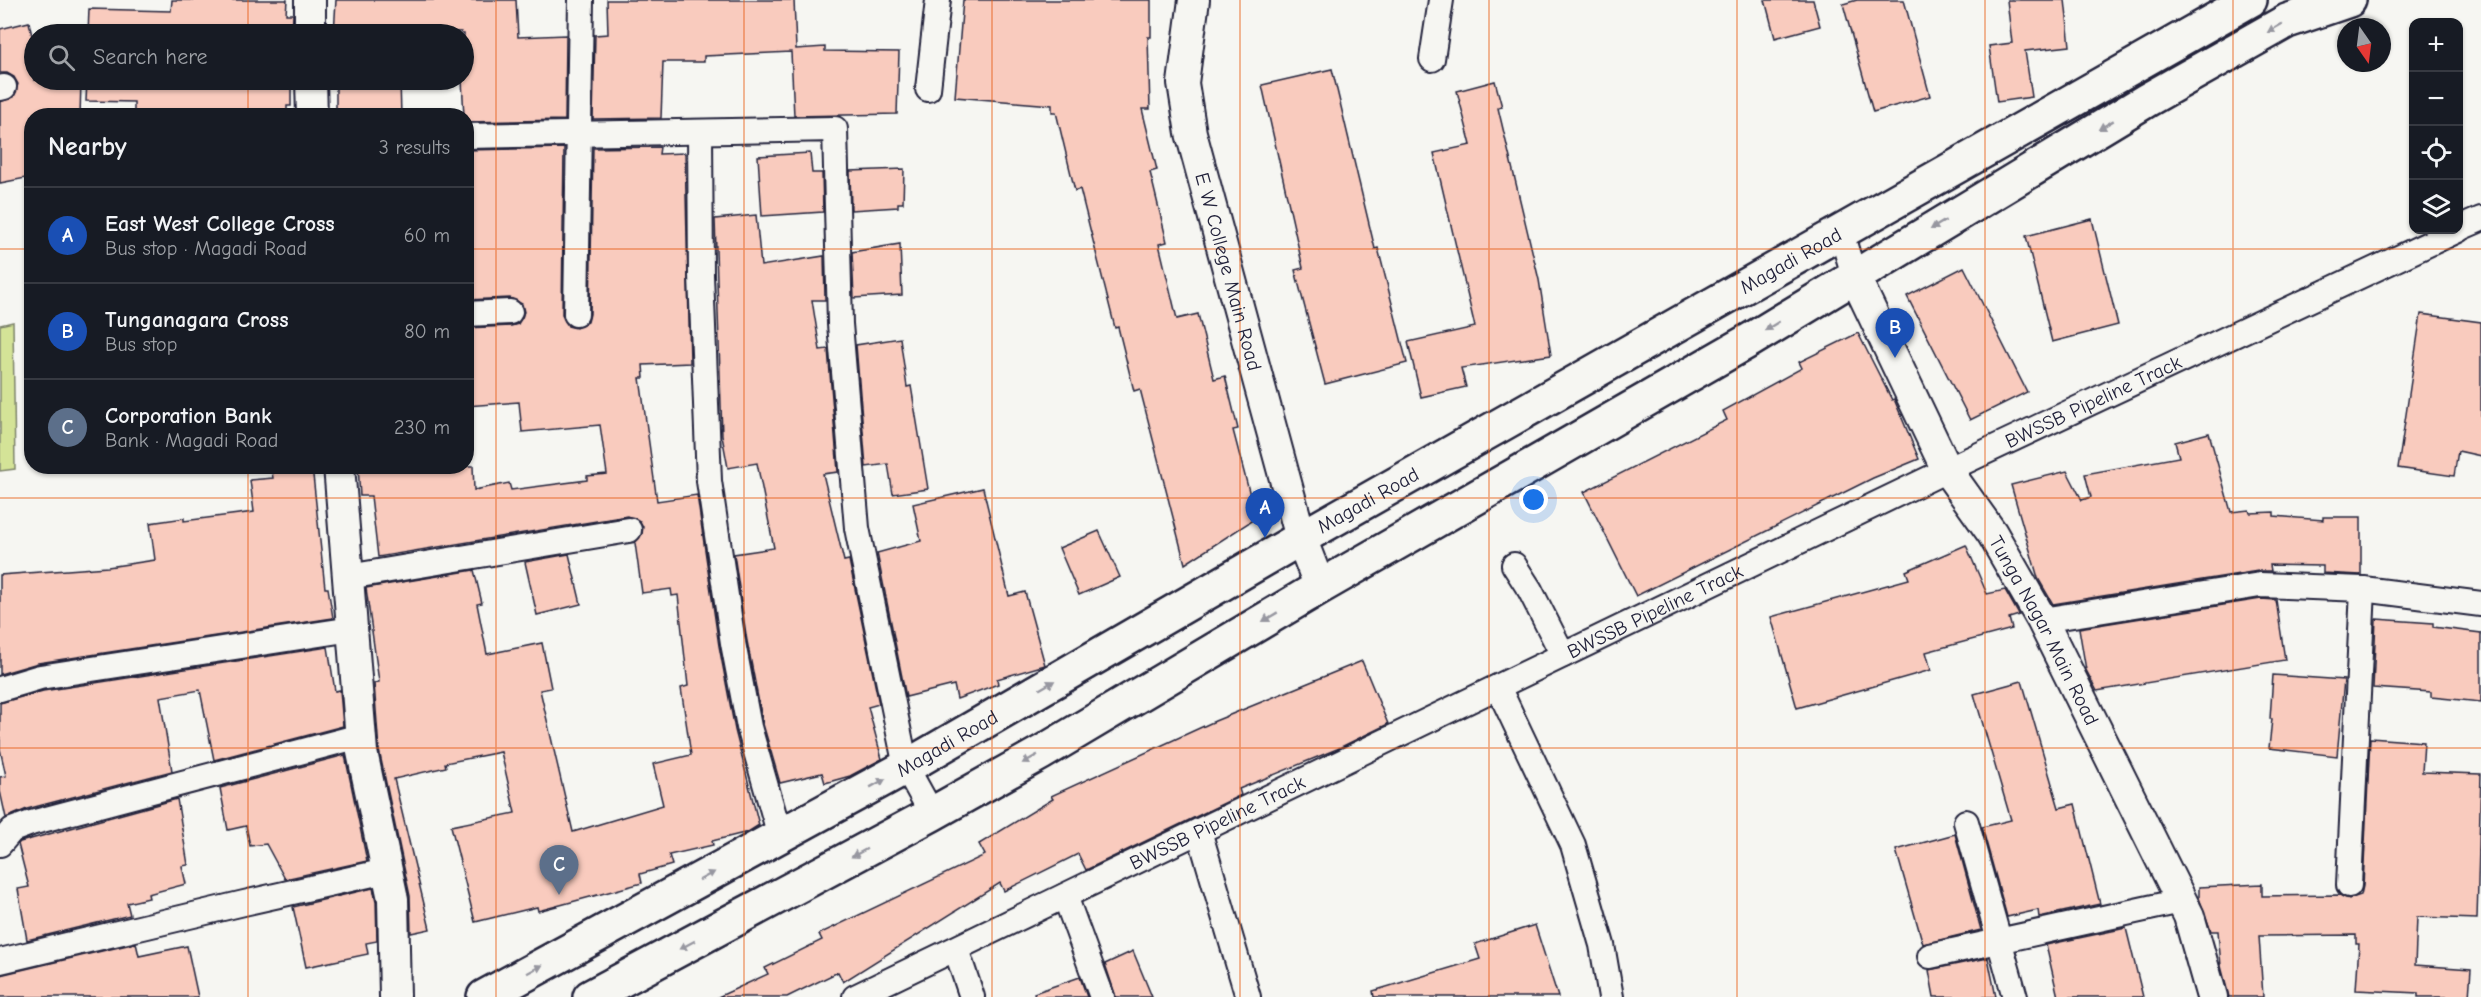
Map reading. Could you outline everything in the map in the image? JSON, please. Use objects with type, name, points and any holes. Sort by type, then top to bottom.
[{"type":"main road","name":"Magadi Road","points":[[484,997],[906,767],[1301,538],[2250,0]]},
{"type":"main road","points":[[590,997],[932,814],[1051,747],[1320,587],[1752,339],[1854,275],[2147,100],[2287,21],[2349,0]]},
{"type":"street","points":[[310,0],[310,24]]},
{"type":"street","points":[[576,314],[580,0]]},
{"type":"street","points":[[928,89],[938,0]]},
{"type":"street","name":"E W College Main Road","points":[[1194,0],[1183,83],[1191,133],[1301,538],[1320,587]]},
{"type":"street","points":[[1432,59],[1441,0]]},
{"type":"street","points":[[311,90],[312,108]]},
{"type":"street","points":[[474,136],[835,129],[840,324],[857,528],[906,767],[932,814]]},
{"type":"street","points":[[700,132],[701,275],[709,482],[733,643],[749,727],[780,836]]},
{"type":"street","name":"BWSSB Pipeline Track","points":[[2463,227],[2481,219]]},
{"type":"street","points":[[1841,233],[1854,275]]},
{"type":"street","name":"BWSSB Pipeline Track","points":[[855,997],[1947,470],[2447,234]]},
{"type":"street","name":"Tunga Nagar Main Road","points":[[1854,275],[1947,470],[1992,533],[2042,620],[2189,916],[2212,997]]},
{"type":"street","points":[[474,314],[510,312]]},
{"type":"street","points":[[340,474],[360,736],[393,899],[395,997]]},
{"type":"street","points":[[348,577],[629,530]]},
{"type":"street","points":[[1514,565],[1530,590],[1563,655]]},
{"type":"street","points":[[2042,620],[2260,585],[2363,589],[2481,604]]},
{"type":"street","points":[[2349,885],[2363,589]]},
{"type":"street","points":[[0,689],[40,676],[352,629]]},
{"type":"street","points":[[1498,687],[1573,845],[1602,945],[1611,997]]},
{"type":"street","points":[[0,844],[12,830],[31,823],[360,736]]},
{"type":"street","points":[[1966,822],[2015,997]]},
{"type":"street","points":[[1199,831],[1248,997]]},
{"type":"street","points":[[0,961],[386,871]]},
{"type":"street","points":[[1065,896],[1102,997]]},
{"type":"street","points":[[1930,956],[2181,901]]},
{"type":"street","points":[[956,949],[972,997]]},
{"type":"green space","points":[[13,322],[15,469],[0,471],[0,325]]},
{"type":"building","points":[[172,0],[287,0],[286,14],[293,14],[292,24],[88,24],[89,9],[171,11]]},
{"type":"building","points":[[336,0],[516,0],[518,37],[566,35],[565,120],[474,122],[474,108],[464,108],[463,90],[474,90],[474,24],[335,24]]},
{"type":"building","points":[[607,0],[794,0],[796,49],[825,47],[825,51],[899,52],[897,114],[794,116],[791,52],[704,56],[704,62],[663,62],[661,118],[593,119],[595,35],[608,34]]},
{"type":"building","points":[[963,0],[1151,0],[1151,37],[1148,37],[1150,109],[1142,109],[1157,170],[1150,172],[1167,242],[1159,244],[1177,319],[1198,314],[1214,379],[1225,376],[1238,429],[1233,430],[1256,518],[1185,564],[1140,389],[1134,391],[1118,327],[1115,328],[1080,189],[1075,191],[1056,112],[1052,112],[1052,105],[955,97]]},
{"type":"building","points":[[1765,0],[1813,0],[1820,26],[1775,38]]},
{"type":"building","points":[[1857,0],[1904,0],[1930,96],[1873,112],[1843,4]]},
{"type":"building","points":[[2007,0],[2065,0],[2070,46],[2025,51],[2032,97],[1997,102],[1989,46],[2012,43]]},
{"type":"building","points":[[29,22],[29,24],[24,24],[24,90],[81,90],[80,108],[24,108],[24,178],[0,183],[0,102],[14,97],[18,84],[14,77],[7,73],[0,73],[0,29]]},
{"type":"building","points":[[1332,69],[1375,249],[1378,248],[1407,363],[1325,384],[1295,270],[1303,268],[1262,85]]},
{"type":"building","points":[[1495,81],[1502,107],[1498,108],[1539,280],[1551,355],[1461,368],[1466,387],[1421,397],[1408,342],[1475,327],[1434,153],[1471,145],[1457,91]]},
{"type":"building","points":[[87,90],[291,90],[291,106],[287,108],[134,108],[134,102],[86,101]]},
{"type":"building","points":[[336,90],[400,90],[401,108],[336,108]]},
{"type":"building","points":[[660,147],[659,154],[685,153],[690,363],[643,365],[644,378],[640,378],[657,501],[697,495],[719,646],[735,730],[759,825],[748,832],[712,841],[713,845],[669,855],[672,865],[640,874],[642,883],[538,911],[537,907],[475,922],[451,826],[515,813],[501,752],[445,763],[446,767],[394,779],[430,929],[411,933],[410,896],[379,750],[374,683],[379,682],[366,588],[474,570],[482,603],[477,604],[487,654],[542,643],[551,688],[540,690],[573,832],[663,805],[653,764],[691,755],[681,688],[688,686],[678,595],[672,596],[671,589],[642,593],[635,543],[642,534],[643,527],[640,521],[627,516],[378,557],[371,496],[360,496],[359,474],[473,474],[474,490],[509,483],[511,490],[587,480],[587,476],[607,474],[600,425],[522,432],[519,402],[474,405],[474,328],[518,324],[524,312],[522,304],[510,298],[474,300],[474,150],[564,148],[562,314],[568,326],[576,328],[588,322],[590,314],[593,148]]},
{"type":"building","points":[[810,153],[812,173],[822,173],[823,212],[762,216],[758,156]]},
{"type":"building","points":[[904,169],[903,203],[898,203],[898,207],[851,210],[850,171]]},
{"type":"building","points":[[756,215],[761,266],[824,256],[825,300],[812,300],[820,350],[828,349],[838,472],[823,474],[844,561],[849,560],[879,704],[868,707],[882,759],[850,776],[825,783],[822,773],[780,783],[763,724],[747,641],[734,554],[774,548],[757,463],[728,468],[722,436],[715,219]]},
{"type":"building","points":[[2092,219],[2118,325],[2052,342],[2026,236]]},
{"type":"building","points":[[900,244],[902,295],[854,298],[852,252]]},
{"type":"building","points":[[1964,267],[2027,392],[1970,420],[1907,296]]},
{"type":"building","points":[[2421,314],[2481,322],[2481,456],[2458,451],[2454,476],[2398,468]]},
{"type":"building","points":[[1858,333],[1892,400],[1894,399],[1919,459],[1873,478],[1636,596],[1584,492],[1727,420],[1723,411],[1802,368],[1799,362]]},
{"type":"building","points":[[900,338],[907,387],[911,386],[928,489],[893,494],[888,464],[866,467],[856,345]]},
{"type":"building","points":[[2209,433],[2231,512],[2249,510],[2250,513],[2274,512],[2274,516],[2323,520],[2323,517],[2361,517],[2361,575],[2323,573],[2323,566],[2270,565],[2271,571],[2258,571],[2053,604],[2038,578],[2011,485],[2067,471],[2082,500],[2091,497],[2085,474],[2179,457],[2175,442]]},
{"type":"building","points":[[272,474],[313,474],[325,588],[328,588],[333,618],[38,663],[0,674],[0,575],[108,567],[155,560],[150,523],[254,512],[250,480],[273,478]]},
{"type":"building","points":[[983,488],[1009,596],[1025,592],[1045,665],[997,679],[998,684],[957,699],[954,685],[906,697],[877,553],[921,541],[913,504]]},
{"type":"building","points":[[1099,531],[1120,577],[1079,595],[1059,548]]},
{"type":"building","points":[[1966,545],[1987,594],[2005,590],[2019,615],[2009,618],[2012,629],[1926,652],[1931,670],[1797,708],[1771,617],[1909,579],[1906,571]]},
{"type":"building","points":[[569,554],[581,604],[537,615],[525,562]]},
{"type":"building","points":[[2261,599],[2276,600],[2285,660],[2097,691],[2086,670],[2079,628]]},
{"type":"building","points":[[2376,619],[2433,623],[2433,627],[2481,633],[2481,702],[2431,697],[2431,692],[2373,688]]},
{"type":"building","points":[[328,647],[335,691],[340,690],[343,726],[214,760],[200,690],[160,697],[172,771],[27,809],[6,818],[0,791],[0,777],[6,776],[0,749],[0,703],[43,691]]},
{"type":"building","points":[[1362,661],[1388,724],[1337,749],[1239,789],[1241,795],[1086,870],[1078,854],[1004,891],[1000,883],[843,982],[838,972],[787,997],[718,997],[768,974],[765,968],[822,940],[819,934],[985,855],[979,844],[1053,799],[1051,796],[1215,721]]},
{"type":"building","points":[[2273,675],[2344,680],[2337,756],[2269,748]]},
{"type":"building","points":[[2022,681],[2059,808],[2075,804],[2100,904],[2039,917],[2038,910],[2007,917],[1982,827],[2011,820],[1974,694]]},
{"type":"building","points":[[2370,738],[2424,742],[2422,772],[2481,774],[2477,919],[2417,917],[2415,965],[2471,969],[2469,997],[2418,997],[2418,993],[2356,990],[2359,944],[2356,944],[2356,935],[2259,936],[2263,997],[2229,997],[2221,966],[2218,931],[2211,931],[2199,898],[2199,887],[2262,884],[2262,896],[2340,895],[2349,899],[2361,895]]},
{"type":"building","points":[[345,755],[367,861],[285,879],[266,844],[250,846],[246,826],[228,830],[220,788]]},
{"type":"building","points":[[177,799],[188,865],[182,866],[186,884],[148,894],[149,898],[127,903],[130,915],[27,940],[18,889],[29,887],[18,844],[20,842]]},
{"type":"building","points":[[1955,834],[1981,930],[1923,944],[1896,850]]},
{"type":"building","points":[[373,888],[376,901],[377,941],[366,943],[368,954],[306,967],[293,907]]},
{"type":"building","points":[[1535,925],[1558,997],[1374,997],[1373,991],[1480,959],[1475,944]]},
{"type":"building","points":[[2126,928],[2143,997],[2058,997],[2046,945]]},
{"type":"building","points":[[136,943],[139,956],[187,946],[198,997],[0,997],[0,975]]},
{"type":"building","points":[[1133,951],[1152,997],[1116,997],[1105,964]]},
{"type":"building","points":[[1988,958],[1996,997],[1934,997],[1929,970]]},
{"type":"building","points":[[1080,977],[1087,997],[1035,997],[1034,993]]},
{"type":"place","name":"Tunganagara Cross","points":[[1895,358]]},
{"type":"place","name":"East West College Cross","points":[[1265,538]]},
{"type":"place","name":"Corporation Bank","points":[[559,895]]}]
